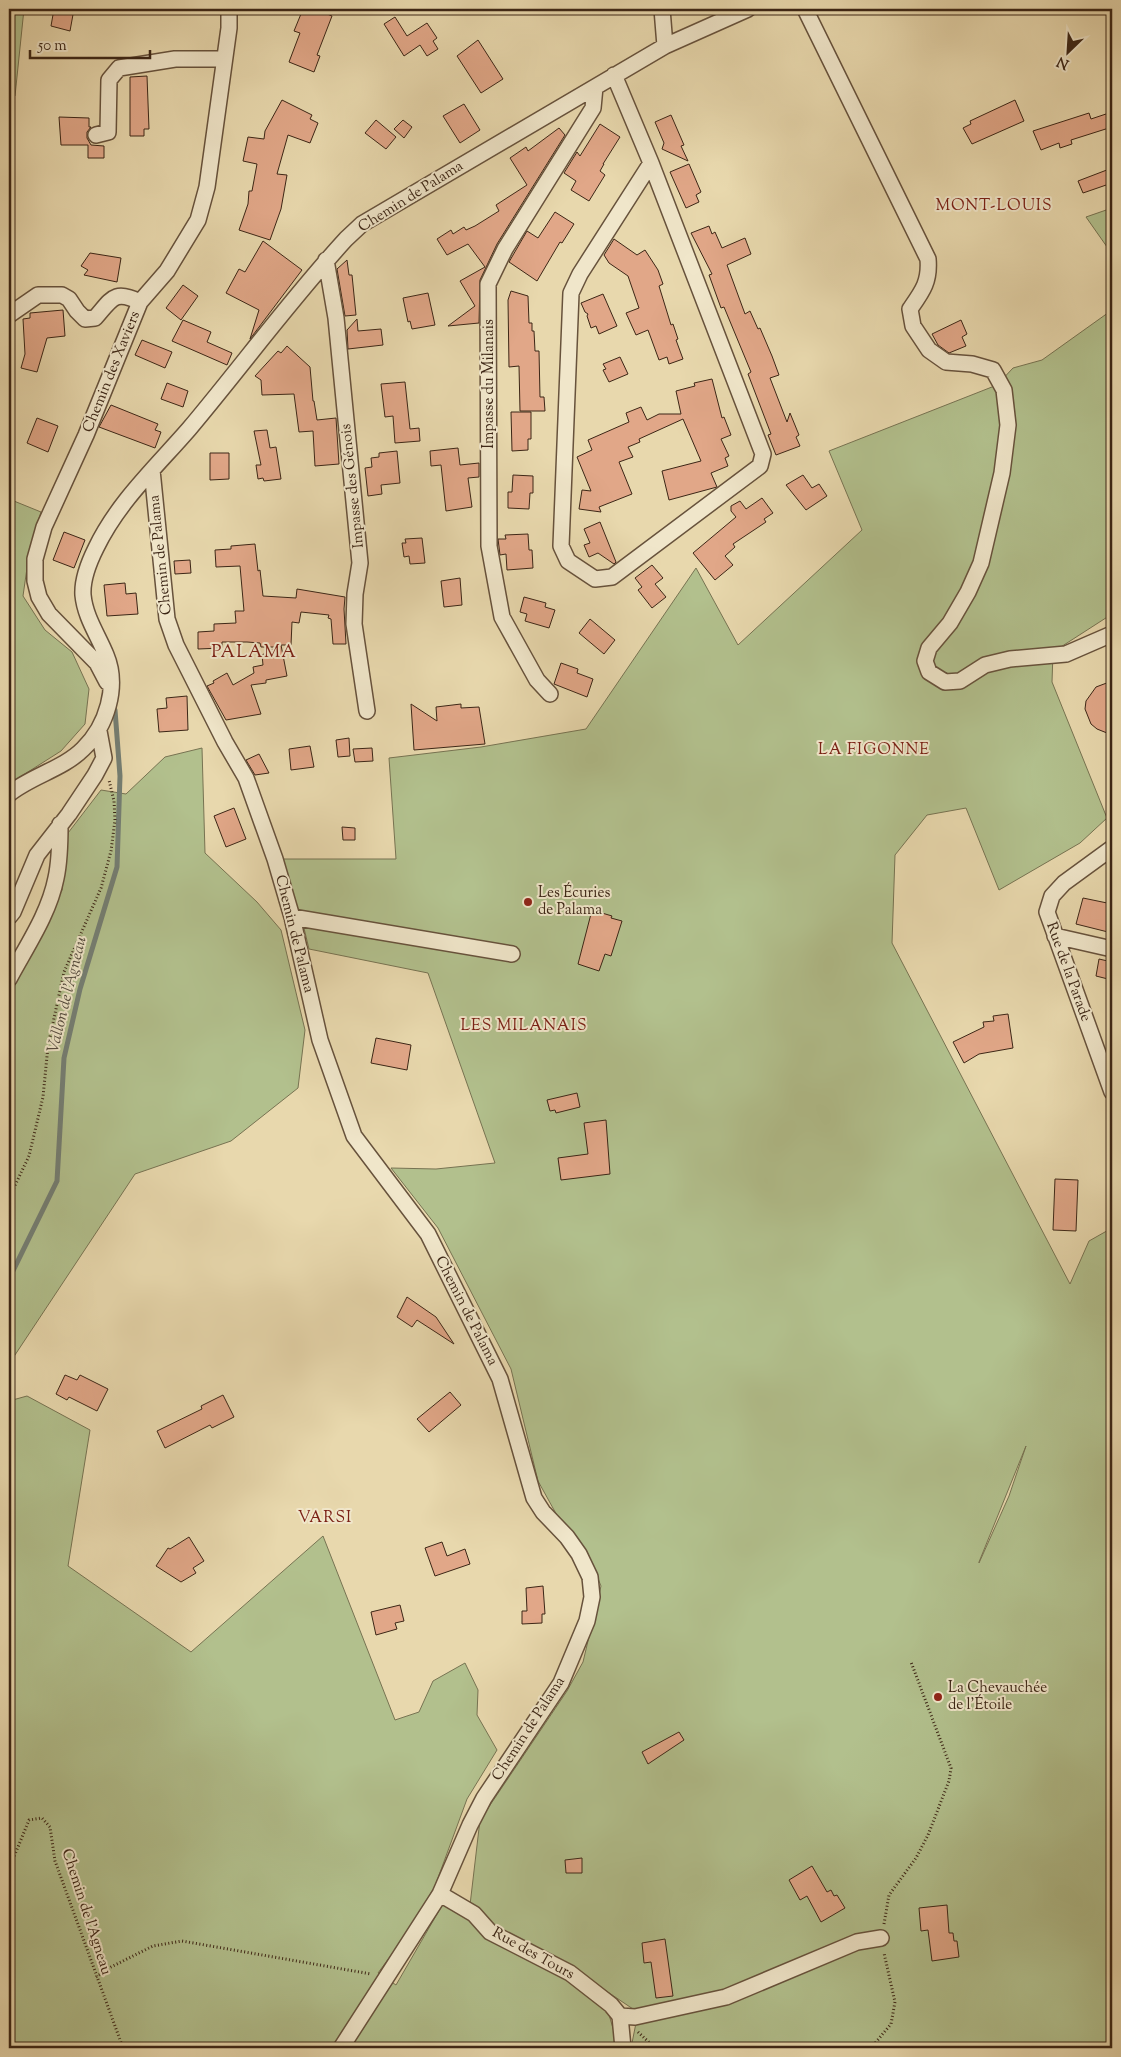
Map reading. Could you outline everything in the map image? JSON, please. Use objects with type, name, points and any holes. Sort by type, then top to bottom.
[{"type":"street","name":"Chemin des Xaviers","points":[[111,690],[97,663],[49,614],[39,597],[35,581],[35,559],[44,527],[86,435],[140,302],[167,270],[198,220],[207,187],[229,28],[229,9]]},
{"type":"street","points":[[662,9],[664,46]]},
{"type":"street","name":"Chemin de Palama","points":[[341,2048],[389,1977],[440,1894],[484,1798],[561,1683],[587,1621],[592,1597],[590,1577],[579,1554],[567,1537],[543,1512],[534,1498],[500,1379],[428,1234],[354,1136],[320,1040],[292,917],[275,859],[246,778],[225,742],[176,645],[167,619],[152,470],[189,429],[326,260],[362,224],[664,46],[748,9]]},
{"type":"street","points":[[805,9],[928,260],[930,273],[923,290],[910,309],[913,326],[929,350],[946,362],[972,364],[993,370],[1004,390],[1008,425],[1002,473],[981,563],[968,592],[950,623],[929,648],[925,661],[929,672],[946,682],[960,681],[986,665],[1010,659],[1066,654],[1112,634]]},
{"type":"street","points":[[96,135],[108,132],[109,80],[119,68],[175,59],[224,59]]},
{"type":"street","points":[[614,75],[651,163],[763,454],[760,466],[612,577],[595,579],[568,561],[561,546],[571,293],[580,274],[651,163]]},
{"type":"street","name":"Impasse du Milanais","points":[[550,694],[538,680],[502,617],[493,575],[489,546],[488,284],[505,249],[593,108],[595,86]]},
{"type":"street","name":"Impasse des Génois","points":[[326,260],[336,318],[360,563],[355,594],[354,624],[367,711]]},
{"type":"street","points":[[9,315],[38,295],[62,295],[69,299],[77,312],[85,319],[96,318],[114,297],[126,295],[140,302]]},
{"type":"street","points":[[9,794],[17,787],[73,758],[99,731],[111,690],[111,673],[106,656],[90,623],[83,594],[86,572],[110,522],[129,496],[152,470]]},
{"type":"street","points":[[9,917],[20,898],[37,855],[95,775],[104,758],[99,731]]},
{"type":"street","points":[[9,979],[40,924],[56,879],[60,824]]},
{"type":"street","name":"Rue de la Parade","points":[[1112,848],[1064,883],[1052,896],[1047,912],[1112,1092]]},
{"type":"street","points":[[292,917],[512,954]]},
{"type":"street","points":[[1055,936],[1112,949]]},
{"type":"street","name":"Rue des Tours","points":[[440,1894],[474,1914],[490,1932],[570,1973],[611,2005],[620,2016]]},
{"type":"street","points":[[623,2048],[620,2016],[635,2017],[726,1997],[857,1942],[881,1938]]},
{"type":"path","points":[[9,1198],[29,1156],[43,1097],[48,1046],[64,972],[100,888],[111,851],[115,820],[114,801],[104,758]]},
{"type":"path","points":[[871,2048],[891,2024],[895,2002],[881,1938],[889,1896],[916,1858],[928,1834],[949,1781],[951,1768],[911,1662]]},
{"type":"path","name":"Chemin de l'Agneau","points":[[9,1869],[28,1820],[42,1818],[50,1826],[54,1861],[123,2048]]},
{"type":"path","points":[[96,1977],[111,1967],[153,1946],[182,1941],[389,1977]]},
{"type":"green space","points":[[9,9],[24,9],[15,96],[9,98]]},
{"type":"green space","points":[[1112,208],[1112,254],[1086,217]]},
{"type":"green space","points":[[1112,310],[1112,614],[1053,652],[1052,682],[1107,818],[1080,843],[999,890],[966,808],[927,815],[895,855],[892,943],[1070,1284],[1089,1241],[1112,1228],[1112,2048],[631,2048],[636,2023],[633,2009],[572,1968],[494,1930],[470,1905],[480,1820],[567,1691],[583,1662],[601,1586],[587,1552],[559,1519],[538,1481],[511,1369],[438,1228],[391,1168],[436,1169],[495,1163],[428,973],[309,949],[303,924],[281,859],[396,859],[389,758],[481,747],[586,729],[696,568],[738,645],[862,530],[829,451],[997,385],[1013,368],[1042,360]],"holes":[[[1026,1446],[1009,1496],[979,1563]]]},
{"type":"green space","points":[[9,499],[41,512],[30,547],[23,596],[45,630],[72,652],[89,689],[85,724],[61,751],[9,784]]},
{"type":"green space","points":[[202,748],[205,853],[257,902],[281,930],[305,1030],[298,1088],[231,1141],[135,1174],[9,1364],[9,978],[62,890],[68,833],[101,790],[126,794],[165,757]]},
{"type":"green space","points":[[27,1396],[90,1430],[68,1566],[191,1652],[323,1536],[395,1720],[419,1712],[433,1681],[465,1663],[478,1690],[477,1715],[497,1750],[467,1799],[435,1886],[406,1935],[378,1973],[396,1985],[444,1902],[469,1920],[490,1941],[578,1986],[606,2005],[619,2048],[9,2048],[9,1401]]},
{"type":"building","points":[[54,9],[74,9],[70,31],[51,26]]},
{"type":"building","points":[[303,9],[315,9],[332,16],[317,55],[320,56],[314,72],[289,62],[300,33],[294,31]]},
{"type":"building","points":[[395,17],[407,36],[427,23],[437,38],[433,41],[438,49],[427,56],[420,45],[404,56],[384,24]]},
{"type":"building","points":[[478,40],[503,79],[481,93],[457,56]]},
{"type":"building","points":[[147,76],[149,129],[144,129],[144,136],[130,136],[130,77]]},
{"type":"building","points":[[282,100],[312,115],[310,119],[318,123],[310,143],[288,135],[277,174],[287,175],[281,209],[270,240],[239,230],[248,204],[249,191],[252,191],[257,164],[243,161],[248,137],[264,139],[265,131]]},
{"type":"building","points":[[1015,100],[1024,121],[972,144],[963,128],[971,124],[970,121]]},
{"type":"building","points":[[464,104],[480,130],[460,143],[443,116]]},
{"type":"building","points":[[1112,112],[1112,127],[1071,140],[1072,144],[1060,148],[1059,143],[1041,150],[1033,131],[1089,113],[1091,119]]},
{"type":"building","points":[[671,115],[684,145],[681,146],[688,161],[662,149],[664,143],[655,122]]},
{"type":"building","points":[[59,117],[89,118],[89,127],[91,127],[87,132],[87,138],[91,145],[104,146],[104,158],[88,158],[88,145],[61,145]]},
{"type":"building","points":[[376,120],[396,137],[386,149],[365,133]]},
{"type":"building","points":[[403,120],[412,127],[404,138],[394,129]]},
{"type":"building","points":[[600,124],[620,137],[603,164],[600,171],[605,175],[589,201],[571,190],[576,181],[564,173],[577,152],[580,156]]},
{"type":"building","points":[[559,128],[565,135],[497,244],[480,280],[479,323],[448,326],[475,306],[460,281],[485,267],[468,244],[447,255],[437,239],[451,230],[453,234],[464,227],[466,230],[475,226],[499,211],[496,205],[527,185],[510,158],[526,147],[528,151]]},
{"type":"building","points":[[689,164],[701,192],[696,195],[699,202],[686,208],[670,172]]},
{"type":"building","points":[[1112,168],[1112,183],[1083,193],[1078,181]]},
{"type":"building","points":[[555,212],[574,224],[562,243],[560,242],[537,281],[509,262],[527,231],[538,238]]},
{"type":"building","points":[[709,226],[712,234],[715,232],[722,248],[745,238],[751,254],[727,265],[745,314],[750,311],[758,329],[760,328],[772,356],[779,375],[770,378],[787,422],[790,413],[799,435],[796,437],[800,446],[776,455],[768,435],[771,434],[748,374],[751,372],[724,307],[721,308],[709,275],[712,274],[691,233]]},
{"type":"building","points":[[614,239],[637,255],[645,250],[658,270],[663,284],[659,286],[683,359],[669,364],[667,357],[659,360],[648,330],[636,335],[626,313],[639,308],[628,276],[609,263],[604,255]]},
{"type":"building","points":[[263,241],[302,270],[250,339],[259,310],[226,293],[239,269],[245,272]]},
{"type":"building","points":[[90,253],[121,258],[117,282],[84,275],[88,270],[81,266]]},
{"type":"building","points":[[347,260],[349,275],[352,275],[356,315],[345,316],[337,269]]},
{"type":"building","points":[[183,285],[198,296],[181,320],[166,308]]},
{"type":"building","points":[[511,291],[528,296],[529,323],[532,323],[532,331],[534,331],[535,351],[539,351],[540,397],[544,397],[545,411],[520,411],[519,366],[509,367],[508,300]]},
{"type":"building","points":[[428,293],[435,325],[412,329],[410,321],[408,322],[403,298]]},
{"type":"building","points":[[603,294],[617,326],[599,334],[596,326],[591,328],[588,314],[581,303]]},
{"type":"building","points":[[63,310],[65,336],[47,338],[37,372],[21,368],[25,354],[23,319],[30,318],[30,313]]},
{"type":"building","points":[[357,319],[358,331],[381,329],[383,345],[348,349],[347,330]]},
{"type":"building","points":[[183,320],[211,332],[207,342],[232,353],[227,365],[172,341]]},
{"type":"building","points":[[961,320],[967,334],[962,337],[966,346],[949,353],[938,345],[932,334]]},
{"type":"building","points":[[142,340],[172,352],[165,368],[135,355]]},
{"type":"building","points":[[287,346],[310,367],[317,420],[336,418],[339,464],[315,466],[313,431],[299,432],[294,394],[262,395],[261,380],[255,376],[278,351],[281,353]]},
{"type":"building","points":[[620,357],[628,374],[609,382],[603,370],[606,369],[603,364]]},
{"type":"building","points":[[712,379],[722,418],[724,417],[731,435],[721,439],[729,456],[725,458],[728,466],[711,473],[717,487],[669,500],[662,471],[701,461],[683,419],[639,439],[640,442],[628,447],[633,457],[619,462],[632,494],[599,507],[601,512],[579,509],[582,490],[591,491],[577,457],[592,450],[588,440],[629,422],[626,413],[641,407],[647,420],[659,414],[681,414],[676,391],[695,386],[694,383]]},
{"type":"building","points":[[405,382],[410,429],[419,428],[420,441],[395,443],[393,416],[385,417],[381,384]]},
{"type":"building","points":[[167,383],[188,391],[183,407],[161,399]]},
{"type":"building","points":[[111,405],[158,424],[155,430],[161,432],[155,448],[99,427]]},
{"type":"building","points":[[511,412],[531,412],[531,439],[528,439],[528,450],[512,451]]},
{"type":"building","points":[[37,418],[58,426],[48,452],[27,443]]},
{"type":"building","points":[[267,430],[270,448],[276,447],[281,479],[264,481],[263,478],[258,479],[256,465],[261,465],[254,431]]},
{"type":"building","points":[[458,448],[460,465],[479,463],[479,477],[468,478],[472,507],[446,511],[441,465],[431,466],[430,451]]},
{"type":"building","points":[[397,451],[400,483],[381,485],[382,494],[368,496],[365,468],[372,467],[371,458],[379,457],[379,453]]},
{"type":"building","points":[[210,453],[229,453],[229,479],[210,480]]},
{"type":"building","points":[[513,475],[533,476],[533,493],[530,493],[529,509],[508,508],[508,492],[512,492]]},
{"type":"building","points":[[803,475],[812,488],[819,484],[827,496],[806,510],[786,485]]},
{"type":"building","points":[[762,498],[773,513],[764,519],[766,522],[733,544],[735,547],[725,556],[733,565],[715,580],[693,553],[736,517],[731,511],[731,506],[740,501],[746,509]]},
{"type":"building","points":[[600,522],[616,562],[614,564],[598,553],[589,557],[584,545],[590,543],[584,529]]},
{"type":"building","points":[[64,532],[85,540],[74,568],[53,560]]},
{"type":"building","points":[[528,534],[529,550],[532,550],[533,568],[507,570],[506,554],[500,555],[498,539],[506,539],[505,535]]},
{"type":"building","points":[[422,538],[425,563],[410,564],[409,556],[404,557],[402,543],[406,543],[405,539]]},
{"type":"building","points":[[255,544],[263,596],[296,598],[297,589],[345,597],[346,644],[333,644],[329,615],[301,612],[299,623],[292,622],[291,645],[281,645],[287,676],[266,680],[266,683],[251,685],[261,714],[226,720],[207,686],[227,673],[233,685],[254,673],[253,667],[263,665],[262,655],[277,647],[261,647],[260,643],[222,642],[222,648],[198,649],[198,632],[214,631],[214,624],[236,623],[235,611],[244,611],[240,566],[216,567],[215,550],[231,549],[231,546]]},
{"type":"building","points":[[190,560],[191,573],[175,574],[174,561]]},
{"type":"building","points":[[652,565],[663,578],[655,584],[666,597],[652,608],[638,590],[642,587],[635,578]]},
{"type":"building","points":[[460,578],[462,605],[444,607],[441,581]]},
{"type":"building","points":[[125,583],[126,594],[136,593],[138,614],[107,616],[104,585]]},
{"type":"building","points":[[524,597],[546,603],[545,607],[555,610],[549,628],[525,621],[527,614],[520,612]]},
{"type":"building","points":[[590,619],[615,640],[604,654],[579,633]]},
{"type":"building","points":[[561,663],[578,669],[577,673],[593,679],[587,697],[554,684]]},
{"type":"building","points":[[1112,681],[1112,735],[1097,729],[1091,724],[1085,709],[1086,701],[1096,687]]},
{"type":"building","points":[[187,696],[188,730],[159,732],[157,709],[167,708],[166,698]]},
{"type":"building","points":[[411,704],[437,721],[436,707],[461,704],[461,708],[479,707],[485,744],[414,750]]},
{"type":"building","points":[[349,738],[350,756],[338,757],[336,740]]},
{"type":"building","points":[[310,746],[314,767],[291,770],[289,749]]},
{"type":"building","points":[[372,748],[373,761],[355,762],[353,749]]},
{"type":"building","points":[[259,754],[269,773],[255,775],[246,760]]},
{"type":"building","points":[[234,808],[246,839],[226,847],[214,816]]},
{"type":"building","points":[[342,827],[355,828],[355,840],[343,840]]},
{"type":"building","points":[[1083,898],[1112,904],[1112,933],[1076,924]]},
{"type":"building","points":[[592,910],[622,921],[611,956],[605,954],[599,971],[578,964]]},
{"type":"building","points":[[1099,959],[1112,962],[1112,980],[1096,976]]},
{"type":"building","points":[[1008,1014],[1013,1048],[979,1054],[964,1063],[953,1042],[984,1027],[983,1022],[994,1021],[993,1016]]},
{"type":"building","points":[[376,1038],[411,1045],[407,1070],[371,1063]]},
{"type":"building","points":[[577,1093],[580,1107],[556,1113],[555,1110],[550,1111],[547,1100]]},
{"type":"building","points":[[606,1120],[610,1174],[561,1180],[558,1158],[588,1154],[584,1123]]},
{"type":"building","points":[[1055,1179],[1078,1180],[1076,1231],[1053,1230]]},
{"type":"building","points":[[407,1297],[436,1317],[454,1344],[417,1320],[412,1327],[397,1317]]},
{"type":"building","points":[[65,1375],[77,1380],[80,1375],[108,1389],[97,1411],[69,1397],[67,1400],[56,1394]]},
{"type":"building","points":[[450,1392],[461,1405],[429,1432],[417,1419]]},
{"type":"building","points":[[223,1395],[234,1417],[212,1428],[210,1425],[165,1448],[157,1431],[202,1409],[201,1406]]},
{"type":"building","points":[[189,1537],[204,1561],[193,1568],[196,1573],[181,1582],[156,1566],[168,1548],[170,1549]]},
{"type":"building","points":[[442,1542],[447,1556],[465,1549],[470,1564],[435,1576],[425,1548]]},
{"type":"building","points":[[543,1586],[545,1614],[542,1614],[542,1623],[522,1624],[522,1611],[527,1611],[526,1588]]},
{"type":"building","points":[[400,1605],[404,1621],[395,1623],[397,1629],[376,1635],[371,1612]]},
{"type":"building","points":[[679,1732],[684,1740],[648,1764],[642,1752]]},
{"type":"building","points":[[582,1858],[582,1873],[566,1873],[565,1860]]},
{"type":"building","points":[[812,1866],[827,1892],[831,1890],[834,1896],[837,1895],[845,1908],[821,1922],[807,1896],[800,1900],[789,1880]]},
{"type":"building","points":[[947,1905],[949,1933],[953,1933],[954,1941],[957,1941],[959,1957],[932,1961],[928,1930],[921,1931],[919,1908]]},
{"type":"building","points":[[665,1939],[673,1996],[656,1998],[651,1962],[644,1963],[642,1943]]},
{"type":"waterway","name":"Vallon de l'Agneau","points":[[9,1279],[57,1181],[64,1058],[80,989],[117,867],[120,776],[115,710]]},
{"type":"place","name":"Les Écuries de Palama","points":[[528,902]]},
{"type":"place","name":"La Chevauchée de l'Étoile","points":[[938,1697]]},
{"type":"district","name":"MONT-LOUIS","points":[[994,206]]},
{"type":"district","name":"PALAMA","points":[[254,653]]},
{"type":"district","name":"LA FIGONNE","points":[[874,750]]},
{"type":"district","name":"LES MILANAIS","points":[[524,1026]]},
{"type":"district","name":"VARSI","points":[[325,1518]]}]
